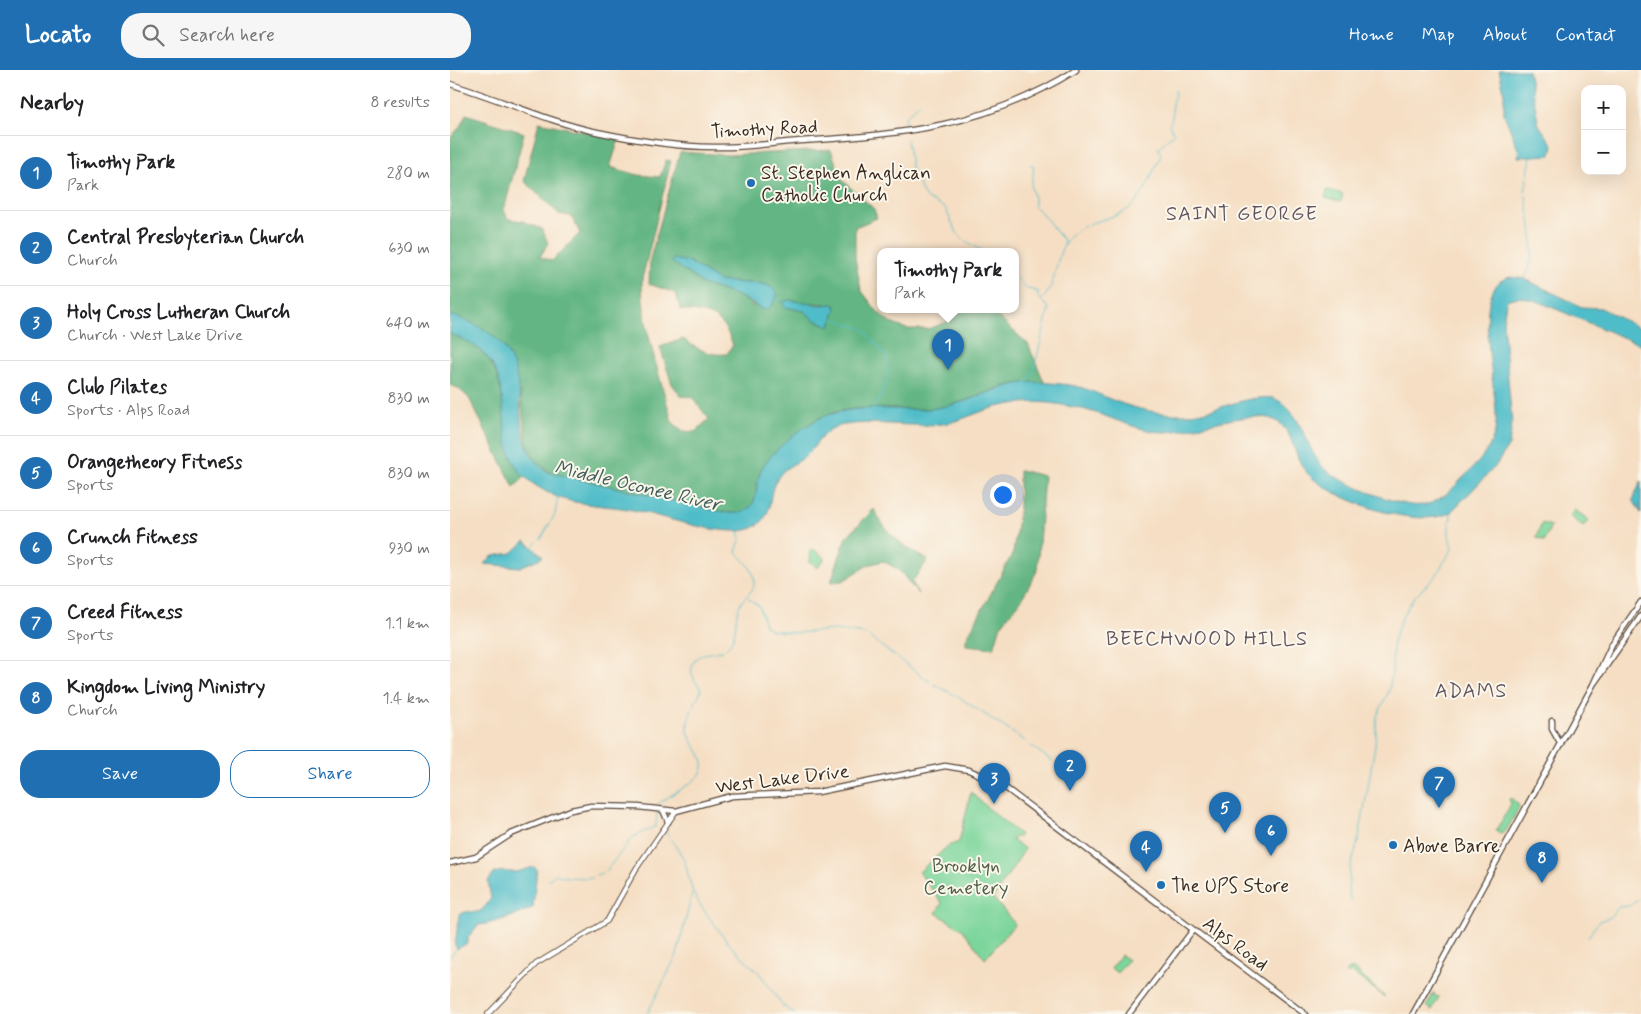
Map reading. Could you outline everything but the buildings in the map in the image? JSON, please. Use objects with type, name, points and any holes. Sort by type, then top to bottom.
[{"type":"main road","name":"Timothy Road","points":[[450,84],[534,114],[597,132],[645,141],[714,147],[876,136],[937,127],[981,116],[1014,103],[1076,70]]},
{"type":"main road","points":[[1413,1014],[1561,745],[1593,685],[1612,644],[1641,602]]},
{"type":"main road","points":[[1593,685],[1641,616]]},
{"type":"main road","points":[[1629,618],[1636,622]]},
{"type":"main road","points":[[1552,721],[1552,729],[1561,745]]},
{"type":"main road","name":"West Lake Drive","points":[[450,862],[476,857],[511,834],[571,810],[591,806],[614,805],[676,812],[732,796],[818,792],[931,768],[958,767],[987,777],[1003,786],[1125,878]]},
{"type":"main road","points":[[664,810],[668,822]]},
{"type":"main road","name":"Alps Road","points":[[1125,878],[1305,1014]]},
{"type":"main road","points":[[1129,1014],[1193,930]]},
{"type":"street","points":[[488,1014],[536,964],[607,921],[636,869],[676,812]]},
{"type":"green space","points":[[466,114],[524,133],[504,210],[508,219],[522,221],[542,229],[548,243],[540,257],[552,261],[580,233],[571,216],[559,214],[524,181],[539,122],[619,139],[610,167],[638,175],[660,177],[666,160],[671,161],[642,279],[645,315],[652,351],[672,422],[683,431],[695,432],[709,419],[692,397],[681,396],[672,384],[660,347],[683,339],[704,351],[715,354],[727,354],[733,345],[724,327],[714,317],[708,314],[681,310],[675,293],[649,284],[650,259],[680,152],[728,155],[831,150],[842,180],[874,209],[877,218],[855,227],[855,258],[861,290],[877,313],[890,323],[907,329],[927,329],[945,323],[959,313],[993,313],[1028,344],[1045,384],[1015,384],[938,408],[854,409],[838,411],[823,416],[796,434],[772,455],[759,474],[751,507],[746,511],[737,513],[723,512],[553,474],[537,463],[527,445],[520,392],[450,315],[450,138],[460,127]],"holes":[[[673,260],[689,262],[719,281],[764,284],[753,306],[741,297],[703,284],[672,262]],[[789,300],[836,306],[830,326],[815,320],[804,311],[785,307]]]},
{"type":"green space","points":[[693,159],[701,162],[697,173],[689,170]]},
{"type":"green space","points":[[1327,190],[1343,194],[1341,202],[1325,198]]},
{"type":"green space","points":[[450,334],[475,346],[490,362],[498,380],[507,440],[513,460],[525,477],[514,487],[469,398],[458,388],[450,385]]},
{"type":"green space","points":[[1019,470],[1044,476],[1037,571],[1020,602],[1001,625],[994,648],[966,645],[966,639],[1013,553],[1019,511]]},
{"type":"green space","points":[[874,509],[879,519],[896,539],[928,560],[912,582],[918,594],[899,570],[883,561],[868,565],[843,581],[831,582],[846,537]]},
{"type":"green space","points":[[1575,510],[1589,520],[1583,527],[1570,516]]},
{"type":"green space","points":[[1542,523],[1551,526],[1544,541],[1536,537]]},
{"type":"green space","points":[[813,549],[825,558],[818,568],[809,561],[811,558],[809,552]]},
{"type":"green space","name":"Brooklyn Cemetery","points":[[971,792],[1020,834],[1018,838],[1015,836],[1012,840],[1025,849],[993,898],[1015,924],[985,959],[963,930],[936,913],[942,903],[919,872],[948,846],[959,842]]},
{"type":"green space","points":[[1511,798],[1518,804],[1519,808],[1506,831],[1500,833],[1496,831],[1511,804],[1509,799]]},
{"type":"green space","points":[[1121,955],[1128,960],[1117,973],[1111,968]]},
{"type":"green space","points":[[1349,969],[1354,969],[1385,997],[1351,972],[1348,975],[1346,973]]},
{"type":"green space","points":[[1434,992],[1434,995],[1439,997],[1432,1010],[1427,1006]]},
{"type":"water","points":[[1499,70],[1528,70],[1539,125],[1553,145],[1551,155],[1518,157],[1519,152],[1504,114],[1504,92]]},
{"type":"water","points":[[673,259],[689,262],[719,281],[764,284],[771,287],[778,294],[770,308],[763,310],[741,297],[703,284],[672,262]]},
{"type":"water","points":[[1511,277],[1525,279],[1582,307],[1601,308],[1641,329],[1641,345],[1537,301],[1519,297],[1509,299],[1506,302],[1503,322],[1512,423],[1509,445],[1495,467],[1451,512],[1437,517],[1419,518],[1377,510],[1356,503],[1321,485],[1302,466],[1285,429],[1270,418],[1246,418],[1158,432],[1079,408],[1032,402],[999,407],[942,424],[869,423],[837,427],[827,432],[804,458],[788,467],[780,475],[773,487],[766,515],[758,525],[747,530],[733,531],[697,526],[624,508],[583,504],[555,496],[536,486],[520,472],[510,454],[498,378],[489,361],[474,346],[450,334],[450,315],[484,329],[504,348],[514,368],[519,391],[524,436],[532,455],[548,472],[728,513],[740,513],[747,510],[755,498],[763,466],[794,435],[822,417],[857,409],[923,409],[946,406],[1019,383],[1033,382],[1075,386],[1132,407],[1167,414],[1196,413],[1241,401],[1274,398],[1291,411],[1302,428],[1315,456],[1326,471],[1347,483],[1374,494],[1398,502],[1421,505],[1439,499],[1450,490],[1479,461],[1493,439],[1496,415],[1487,320],[1490,300],[1497,284]]},
{"type":"water","points":[[789,300],[820,305],[834,304],[836,309],[830,326],[815,320],[804,311],[785,307],[782,302]]},
{"type":"water","points":[[1641,481],[1641,513],[1633,500]]},
{"type":"water","points":[[525,541],[543,556],[520,567],[484,564],[493,556],[512,553]]},
{"type":"water","points":[[534,867],[537,869],[533,907],[506,918],[478,925],[468,938],[468,943],[457,949],[455,946],[459,915],[464,912],[478,912],[482,910],[491,898],[488,882],[493,875],[499,872],[516,872]]},
{"type":"waterway","points":[[1027,383],[1033,373],[1049,308],[1041,300],[1051,286],[1065,242],[1077,230],[1121,213],[1139,199],[1161,155],[1158,148],[1174,133],[1169,125],[1172,117],[1172,103],[1175,90]]},
{"type":"waterway","points":[[905,128],[905,117],[920,103]]},
{"type":"waterway","points":[[907,139],[911,167],[923,194],[927,199],[945,208],[957,233],[965,241],[978,248]]},
{"type":"waterway","points":[[1525,191],[1531,157]]},
{"type":"waterway","points":[[1030,164],[1034,167],[1031,187],[1034,207],[1039,210],[1064,241],[1064,246]]},
{"type":"waterway","points":[[1525,278],[1532,258],[1533,248],[1526,196]]},
{"type":"waterway","points":[[1019,281],[1025,288],[1039,292],[1037,296],[1041,300]]},
{"type":"waterway","points":[[775,299],[782,301]]},
{"type":"waterway","points":[[833,318],[865,330],[887,358],[888,379],[881,396],[872,410]]},
{"type":"waterway","points":[[541,539],[555,514],[558,496]]},
{"type":"waterway","points":[[1351,900],[1348,891],[1350,869],[1359,838],[1375,746],[1377,716],[1389,691],[1392,673],[1393,642],[1403,615],[1414,597],[1435,577],[1452,549],[1449,536],[1451,512]]},
{"type":"waterway","points":[[657,805],[698,777],[703,767],[701,756],[688,730],[690,715],[701,690],[691,670],[699,656],[718,652],[727,647],[733,638],[739,607],[752,590],[754,577],[744,560],[736,552],[740,541],[740,531]]},
{"type":"waterway","points":[[532,547],[537,542]]},
{"type":"waterway","points":[[748,598],[759,606],[765,625],[771,630],[796,633],[836,630],[865,634],[930,682]]},
{"type":"waterway","points":[[934,684],[960,698],[1025,741]]},
{"type":"waterway","points":[[1031,746],[1052,761]]},
{"type":"waterway","points":[[656,826],[657,812]]},
{"type":"waterway","points":[[606,871],[633,837],[656,826]]},
{"type":"waterway","points":[[666,832],[684,859],[693,893],[703,909],[729,944],[760,974],[783,1006],[795,1014]]},
{"type":"waterway","points":[[596,875],[602,873]]},
{"type":"waterway","points":[[548,880],[556,874],[560,876],[592,878]]},
{"type":"waterway","points":[[647,1014],[677,955],[692,894]]},
{"type":"waterway","points":[[1588,937],[1599,921],[1609,918],[1619,907],[1629,906],[1641,898]]},
{"type":"waterway","points":[[450,957],[457,948]]},
{"type":"place","name":"St. Stephen Anglican Catholic Church","points":[[751,183]]},
{"type":"place","name":"Timothy Park","points":[[948,370]]},
{"type":"place","name":"Central Presbyterian Church","points":[[1070,791]]},
{"type":"place","name":"Holy Cross Lutheran Church","points":[[994,804]]},
{"type":"place","name":"Creed Fitness","points":[[1439,808]]},
{"type":"place","name":"Orangetheory Fitness","points":[[1225,833]]},
{"type":"place","name":"Above Barre","points":[[1393,845]]},
{"type":"place","name":"Crunch Fitness","points":[[1271,856]]},
{"type":"place","name":"Club Pilates","points":[[1146,872]]},
{"type":"place","name":"Kingdom Living Ministry","points":[[1542,883]]},
{"type":"place","name":"The UPS Store","points":[[1161,885]]},
{"type":"district","name":"SAINT GEORGE","points":[[1242,213]]},
{"type":"district","name":"BEECHWOOD HILLS","points":[[1207,638]]},
{"type":"district","name":"ADAMS","points":[[1471,690]]},
{"type":"water label","name":"Middle Oconee River","points":[[638,485]]}]
